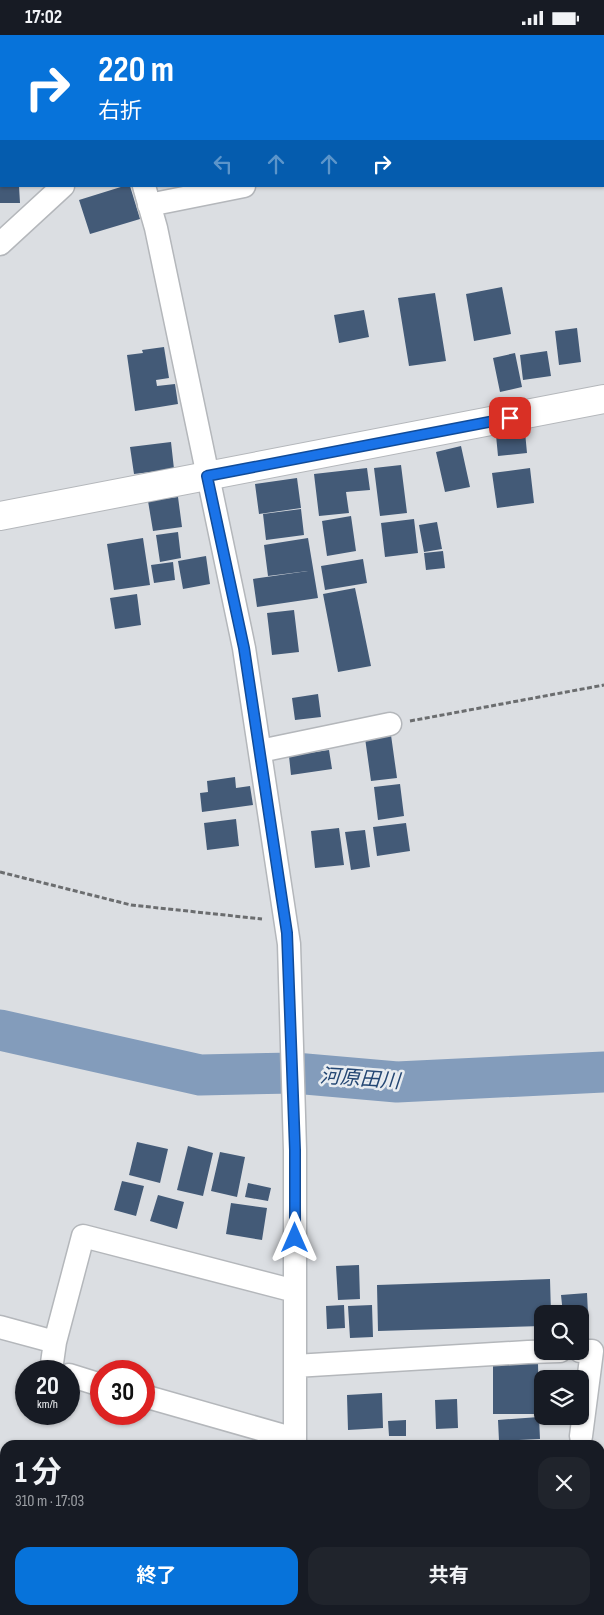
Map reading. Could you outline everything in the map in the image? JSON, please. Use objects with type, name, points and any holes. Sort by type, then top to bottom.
[{"type":"street","points":[[0,244],[63,187]]},
{"type":"street","points":[[233,187],[146,195],[156,228],[244,648],[289,944],[295,1150],[295,1440]]},
{"type":"street","points":[[0,516],[604,399]]},
{"type":"street","points":[[260,751],[390,724]]},
{"type":"street","points":[[52,1360],[55,1342],[83,1236],[295,1291]]},
{"type":"street","points":[[0,1327],[55,1342]]},
{"type":"street","points":[[295,1366],[534,1351]]},
{"type":"street","points":[[581,1437],[592,1351],[589,1351]]},
{"type":"street","points":[[155,1400],[288,1440]]},
{"type":"path","points":[[390,724],[604,685]]},
{"type":"path","points":[[0,873],[131,905],[286,922]]},
{"type":"building","points":[[0,187],[19,187],[20,203],[0,203]]},
{"type":"building","points":[[121,187],[130,187],[140,219],[90,234],[79,200]]},
{"type":"building","points":[[502,287],[511,334],[474,341],[466,294]]},
{"type":"building","points":[[435,293],[446,361],[409,366],[398,298]]},
{"type":"building","points":[[364,310],[369,337],[339,343],[334,315]]},
{"type":"building","points":[[577,328],[581,362],[559,365],[555,331]]},
{"type":"building","points":[[164,347],[169,378],[156,380],[157,386],[175,384],[178,404],[135,411],[127,355],[143,353],[142,350]]},
{"type":"building","points":[[547,351],[551,376],[523,380],[520,355]]},
{"type":"building","points":[[515,353],[522,387],[500,392],[493,358]]},
{"type":"building","points":[[525,432],[527,453],[498,456],[496,435]]},
{"type":"building","points":[[171,442],[174,469],[134,474],[130,447]]},
{"type":"building","points":[[461,446],[470,487],[445,492],[436,452]]},
{"type":"building","points":[[401,465],[407,513],[380,516],[374,468]]},
{"type":"building","points":[[367,468],[370,490],[346,492],[349,513],[319,516],[314,474]]},
{"type":"building","points":[[530,468],[534,503],[497,508],[492,473]]},
{"type":"building","points":[[297,478],[301,508],[259,514],[255,484]]},
{"type":"building","points":[[178,497],[182,527],[153,531],[148,501]]},
{"type":"building","points":[[301,509],[304,535],[266,540],[263,514]]},
{"type":"building","points":[[351,516],[356,551],[327,556],[322,521]]},
{"type":"building","points":[[414,519],[418,553],[385,557],[381,523]]},
{"type":"building","points":[[437,522],[442,549],[424,552],[419,525]]},
{"type":"building","points":[[178,532],[181,558],[160,562],[156,535]]},
{"type":"building","points":[[143,538],[150,585],[114,590],[107,544]]},
{"type":"building","points":[[308,538],[318,598],[257,607],[253,579],[308,571],[268,576],[264,545]]},
{"type":"building","points":[[443,551],[445,568],[426,570],[424,553]]},
{"type":"building","points":[[206,556],[210,584],[183,589],[178,561]]},
{"type":"building","points":[[363,559],[367,583],[325,590],[321,566]]},
{"type":"building","points":[[173,562],[175,580],[154,583],[151,565]]},
{"type":"building","points":[[355,588],[371,666],[338,672],[323,594]]},
{"type":"building","points":[[137,594],[141,625],[115,629],[110,598]]},
{"type":"building","points":[[294,610],[299,652],[272,655],[267,613]]},
{"type":"building","points":[[318,694],[321,717],[295,720],[292,698]]},
{"type":"building","points":[[391,735],[397,778],[371,781],[365,738]]},
{"type":"building","points":[[329,750],[332,769],[291,775],[289,756]]},
{"type":"building","points":[[235,777],[236,788],[250,786],[253,805],[202,812],[200,793],[208,792],[207,781]]},
{"type":"building","points":[[400,784],[404,816],[378,820],[374,787]]},
{"type":"building","points":[[236,819],[239,846],[207,850],[204,823]]},
{"type":"building","points":[[406,823],[410,851],[377,856],[373,827]]},
{"type":"building","points":[[339,828],[344,865],[315,868],[311,831]]},
{"type":"building","points":[[365,830],[370,867],[351,870],[345,832]]},
{"type":"building","points":[[137,1142],[168,1149],[160,1183],[129,1175]]},
{"type":"building","points":[[188,1146],[213,1153],[203,1196],[177,1190]]},
{"type":"building","points":[[220,1152],[245,1157],[237,1197],[211,1191]]},
{"type":"building","points":[[122,1181],[144,1186],[136,1216],[114,1210]]},
{"type":"building","points":[[248,1183],[271,1188],[268,1201],[245,1197]]},
{"type":"building","points":[[158,1195],[184,1202],[177,1229],[150,1221]]},
{"type":"building","points":[[231,1203],[267,1208],[262,1240],[226,1234]]},
{"type":"building","points":[[359,1265],[360,1299],[338,1300],[336,1266]]},
{"type":"building","points":[[550,1279],[551,1305],[534,1305],[534,1326],[378,1331],[377,1285]]},
{"type":"building","points":[[587,1293],[588,1305],[562,1305],[561,1295]]},
{"type":"building","points":[[344,1305],[345,1328],[327,1329],[326,1306]]},
{"type":"building","points":[[372,1305],[373,1337],[350,1338],[348,1306]]},
{"type":"building","points":[[538,1363],[538,1370],[534,1370],[534,1414],[493,1414],[493,1364]]},
{"type":"building","points":[[382,1393],[383,1428],[348,1430],[347,1395]]},
{"type":"building","points":[[457,1399],[458,1428],[436,1429],[435,1400]]},
{"type":"building","points":[[534,1417],[534,1425],[539,1425],[540,1439],[499,1440],[498,1420]]},
{"type":"building","points":[[406,1420],[406,1436],[389,1436],[388,1421]]},
{"type":"waterway","name":"河原田川","points":[[0,1030],[200,1075],[294,1073],[397,1082],[604,1072]]},
{"type":"route","points":[[295,1238],[295,1150],[289,944],[244,648],[207,476],[510,418]]}]
